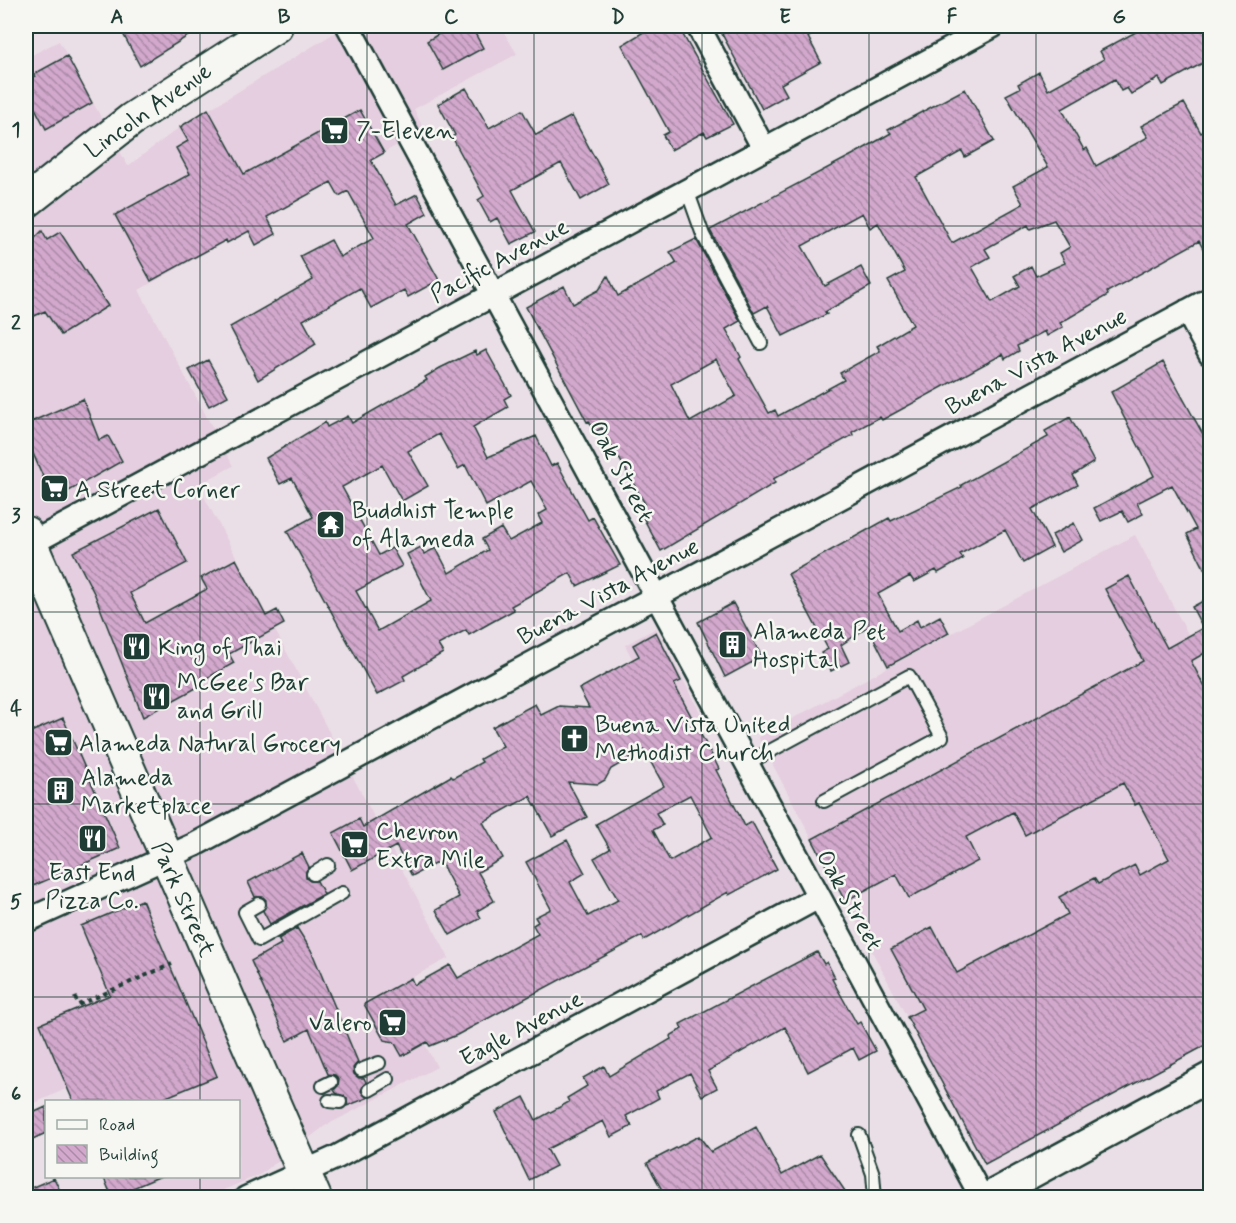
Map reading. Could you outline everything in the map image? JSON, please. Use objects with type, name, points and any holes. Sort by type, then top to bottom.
[{"type":"main road","name":"Lincoln Avenue","points":[[26,202],[132,119],[276,26]]},
{"type":"main road","name":"Park Street","points":[[28,538],[310,1185]]},
{"type":"street","name":"Oak Street","points":[[348,26],[495,292],[658,595],[817,898],[984,1197]]},
{"type":"street","points":[[698,26],[764,149]]},
{"type":"street","name":"Pacific Avenue","points":[[28,538],[993,26]]},
{"type":"street","name":"Buena Vista Avenue","points":[[26,921],[166,858],[1210,299]]},
{"type":"street","points":[[1187,311],[1210,354]]},
{"type":"street","name":"Eagle Avenue","points":[[246,1197],[310,1185],[441,1102],[817,898]]},
{"type":"street","points":[[984,1197],[1210,1077]]},
{"type":"lane","points":[[687,190],[704,235],[760,343]]},
{"type":"lane","points":[[746,764],[909,675],[942,737],[824,801]]},
{"type":"lane","points":[[313,874],[328,866]]},
{"type":"lane","points":[[259,904],[245,912],[259,940],[342,893]]},
{"type":"lane","points":[[361,1070],[379,1063]]},
{"type":"lane","points":[[369,1089],[388,1080]]},
{"type":"lane","points":[[859,1135],[873,1174],[875,1197]]},
{"type":"path","points":[[75,997],[78,1005],[172,964]]},
{"type":"path","points":[[26,1020],[31,1017]]},
{"type":"shaded area","points":[[346,26],[500,26],[517,54],[414,109],[424,130],[139,290],[233,466],[198,485],[449,958],[394,987],[437,1067],[325,1126],[261,1174],[207,1197],[151,1197],[143,1178],[240,1178],[240,1100],[111,1100],[99,1074],[26,1107],[26,58],[59,41],[128,166],[180,127]]},
{"type":"shaded area","points":[[1135,535],[1210,675],[1210,1043],[985,1164],[758,737]]},
{"type":"shaded area","points":[[656,628],[704,720],[673,736],[625,645]]},
{"type":"building","points":[[119,26],[204,26],[140,66]]},
{"type":"building","points":[[438,26],[471,26],[483,48],[443,70],[427,41],[442,32]]},
{"type":"building","points":[[645,26],[678,26],[733,124],[707,137],[704,132],[671,150],[663,135],[669,132],[622,45],[647,30]]},
{"type":"building","points":[[737,26],[830,26],[808,37],[821,62],[781,84],[787,95],[762,109],[722,34]]},
{"type":"building","points":[[1147,26],[1210,26],[1210,59],[1163,85],[1159,78],[1131,94],[1127,88],[1121,91],[1115,79],[1062,109],[1084,150],[1087,148],[1096,166],[1148,137],[1141,126],[1184,103],[1201,133],[1210,128],[1210,262],[1199,241],[1107,292],[1108,295],[1060,323],[1063,327],[1047,336],[1045,331],[1017,346],[1019,351],[1005,359],[1003,354],[882,420],[880,417],[852,432],[853,435],[773,479],[775,483],[661,551],[638,508],[645,504],[602,428],[595,432],[589,421],[587,422],[526,307],[564,286],[573,304],[599,290],[608,276],[618,296],[677,263],[670,252],[696,239],[740,321],[726,329],[741,357],[739,359],[769,413],[775,410],[778,416],[844,380],[840,373],[880,351],[877,346],[913,325],[888,281],[905,272],[878,223],[870,228],[862,213],[802,246],[825,286],[861,267],[871,286],[825,312],[827,314],[783,336],[767,306],[754,313],[710,230],[856,153],[891,133],[888,130],[965,89],[994,141],[965,157],[962,151],[916,177],[952,243],[1023,204],[1013,186],[1048,167],[1006,95],[1020,88],[1018,84],[1039,72],[1048,90],[1104,59],[1100,51]],"holes":[[[1054,220],[1070,247],[1060,253],[1065,263],[1036,276],[1031,266],[1014,276],[1020,286],[992,302],[972,267],[990,257],[985,249],[1028,225],[1030,229]],[[716,359],[736,396],[690,422],[671,384]]]},
{"type":"building","points":[[67,56],[92,103],[46,129],[26,91],[26,81],[35,76],[34,74]]},
{"type":"building","points":[[466,88],[489,128],[522,110],[536,135],[572,116],[609,184],[581,200],[561,163],[512,190],[535,232],[511,244],[497,218],[490,222],[478,200],[484,196],[452,137],[455,135],[438,104]]},
{"type":"building","points":[[208,109],[244,174],[360,110],[384,153],[371,160],[396,205],[417,194],[427,213],[408,224],[439,280],[408,297],[404,290],[371,308],[360,288],[303,320],[316,344],[258,380],[230,327],[313,280],[300,256],[331,240],[340,257],[374,238],[348,191],[339,196],[331,182],[267,217],[276,234],[256,245],[249,231],[227,243],[226,240],[151,281],[115,215],[190,174],[176,148],[188,141],[180,127]]},
{"type":"building","points":[[42,231],[47,240],[60,232],[108,306],[61,335],[45,311],[26,320],[26,247]]},
{"type":"building","points":[[486,350],[511,395],[504,399],[508,407],[473,427],[488,457],[536,436],[551,466],[557,463],[588,520],[593,517],[620,565],[577,586],[570,573],[511,606],[514,610],[469,635],[466,630],[438,645],[443,653],[403,676],[405,680],[377,695],[287,531],[313,517],[292,478],[280,484],[266,458],[325,422],[327,427],[348,416],[352,423],[427,380],[425,377],[440,368],[475,351],[477,355]],"holes":[[[439,434],[458,469],[465,465],[486,506],[531,481],[547,510],[538,515],[542,523],[509,541],[501,528],[482,539],[488,550],[449,573],[436,548],[424,554],[421,547],[407,554],[431,601],[378,631],[356,591],[402,566],[392,548],[379,555],[342,487],[382,465],[402,501],[428,486],[408,451]]]},
{"type":"building","points":[[208,360],[228,396],[209,406],[189,370]]},
{"type":"building","points":[[1163,362],[1210,447],[1210,580],[1187,534],[1196,529],[1172,485],[1137,503],[1143,514],[1128,522],[1122,511],[1101,521],[1094,508],[1154,476],[1111,392]]},
{"type":"building","points":[[83,399],[99,440],[108,436],[122,461],[53,500],[26,437],[26,424]]},
{"type":"building","points":[[1070,417],[1094,462],[1073,475],[1078,485],[1032,509],[1052,547],[1023,563],[1005,530],[960,554],[963,559],[938,573],[936,570],[914,582],[910,576],[878,594],[898,631],[917,620],[920,627],[940,616],[949,633],[888,666],[868,627],[841,645],[849,662],[831,671],[821,653],[828,649],[788,574],[889,518],[891,521],[962,487],[961,485],[1048,437],[1045,431]]},
{"type":"building","points":[[159,508],[187,563],[130,593],[145,623],[207,589],[201,578],[236,559],[266,616],[277,610],[284,624],[229,654],[234,663],[196,684],[198,687],[143,717],[95,595],[73,552]]},
{"type":"building","points":[[1074,523],[1083,540],[1061,552],[1052,535]]},
{"type":"building","points":[[1129,576],[1167,648],[1203,628],[1192,607],[1210,597],[1210,650],[1191,661],[1210,697],[1210,1043],[985,1164],[907,1017],[923,1009],[891,949],[932,927],[957,973],[1068,914],[1059,897],[1094,878],[1098,884],[1135,865],[1140,875],[1169,859],[1139,803],[1135,805],[1123,783],[1025,835],[1013,812],[966,837],[978,861],[909,898],[896,874],[845,901],[812,839],[1143,661],[1105,589]]},
{"type":"building","name":"Alameda Pet Hospital","points":[[733,603],[762,657],[725,677],[698,622]]},
{"type":"building","points":[[656,632],[681,681],[674,684],[719,769],[716,770],[745,826],[752,822],[777,869],[729,895],[728,892],[644,940],[642,936],[457,1035],[430,1046],[427,1042],[402,1056],[394,1042],[384,1040],[364,1004],[411,978],[414,985],[450,965],[458,978],[538,934],[533,925],[538,922],[535,917],[551,909],[526,862],[567,840],[585,873],[570,882],[588,916],[618,900],[594,858],[610,849],[596,824],[664,786],[644,750],[611,769],[605,780],[598,784],[568,782],[587,817],[552,836],[530,796],[483,822],[503,858],[478,872],[494,901],[477,911],[481,918],[450,935],[436,910],[459,897],[440,861],[412,876],[396,846],[352,870],[333,833],[359,819],[363,827],[451,776],[453,778],[482,762],[480,759],[503,746],[492,727],[535,704],[541,715],[559,706],[589,708],[579,689],[639,656],[633,645]],"holes":[[[690,795],[712,837],[670,861],[653,830],[663,825],[656,813]]]},
{"type":"building","name":"Alameda Marketplace","points":[[63,718],[120,848],[26,889],[26,734]]},
{"type":"building","points":[[302,853],[309,867],[306,871],[306,878],[310,881],[317,881],[324,894],[270,924],[263,911],[266,900],[263,897],[255,897],[248,882]]},
{"type":"building","points":[[142,900],[217,1076],[159,1100],[73,1100],[40,1024],[110,995],[81,926]]},
{"type":"building","points":[[297,928],[311,950],[358,1062],[353,1068],[354,1074],[359,1078],[364,1078],[366,1082],[361,1091],[367,1098],[347,1106],[347,1098],[334,1090],[338,1086],[339,1079],[335,1075],[328,1074],[309,1029],[287,1041],[251,961],[281,944],[278,939]]},
{"type":"building","points":[[817,952],[824,964],[827,962],[835,978],[832,979],[857,1024],[860,1022],[876,1051],[859,1060],[853,1048],[808,1072],[785,1027],[708,1071],[717,1088],[702,1096],[690,1073],[656,1091],[659,1098],[626,1116],[632,1126],[611,1137],[603,1121],[547,1149],[556,1166],[529,1180],[496,1112],[524,1097],[536,1120],[569,1102],[567,1098],[587,1086],[583,1078],[604,1066],[609,1076],[671,1039],[670,1036],[682,1029],[680,1024]]},
{"type":"building","points":[[45,1107],[45,1133],[26,1142],[26,1116]]},
{"type":"building","points":[[756,1127],[782,1175],[820,1154],[845,1191],[835,1197],[666,1197],[647,1163],[699,1136],[711,1152]]},
{"type":"building","points":[[54,1178],[63,1197],[26,1197],[26,1190]]},
{"type":"building","points":[[104,1178],[156,1178],[112,1197]]},
{"type":"place","name":"7-Eleven","points":[[335,130]]},
{"type":"place","name":"A Street Corner","points":[[54,489]]},
{"type":"place","name":"Buddhist Temple of Alameda","points":[[331,524]]},
{"type":"place","name":"Alameda Pet Hospital","points":[[732,645]]},
{"type":"place","name":"King of Thai","points":[[137,647]]},
{"type":"place","name":"McGee's Bar and Grill","points":[[156,696]]},
{"type":"place","name":"Buena Vista United Methodist Church","points":[[574,738]]},
{"type":"place","name":"Alameda Natural Grocery","points":[[58,743]]},
{"type":"place","name":"Alameda Marketplace","points":[[60,791]]},
{"type":"place","name":"East End Pizza Co.","points":[[92,839]]},
{"type":"place","name":"Chevron Extra Mile","points":[[355,845]]},
{"type":"place","name":"Valero","points":[[393,1022]]}]
